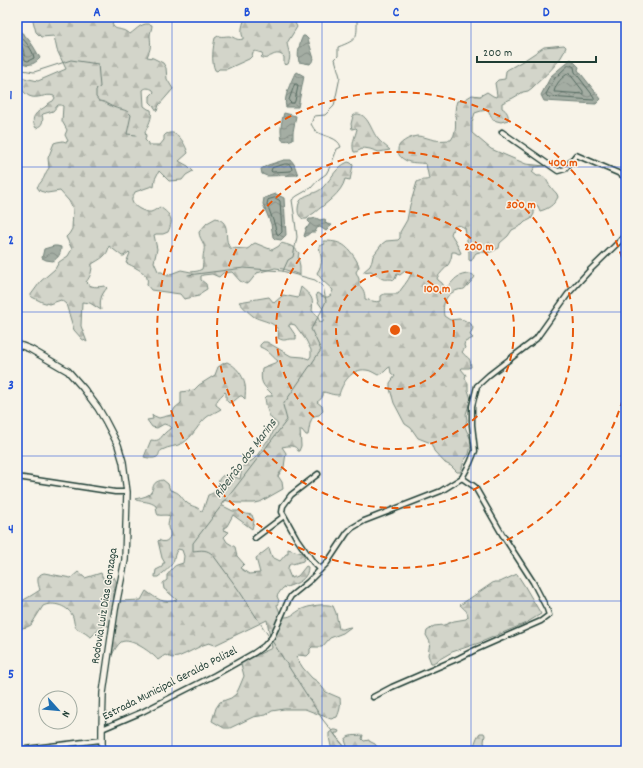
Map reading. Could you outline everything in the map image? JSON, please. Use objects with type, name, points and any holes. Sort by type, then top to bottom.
[{"type":"main road","name":"Rodovia Luiz Dias Gonzaga","points":[[17,344],[30,349],[68,371],[98,408],[118,445],[123,462],[127,492],[125,560],[115,610],[103,693],[102,751]]},
{"type":"street","points":[[502,132],[558,171],[565,169],[576,155],[618,172],[626,177]]},
{"type":"street","points":[[373,697],[392,687],[540,622],[549,615],[533,582],[502,534],[475,487],[462,478],[475,451],[472,426],[472,406],[478,386],[489,375],[536,339],[568,294],[588,271],[626,236]]},
{"type":"street","points":[[318,474],[286,500],[282,512],[297,539],[313,562],[320,569]]},
{"type":"street","points":[[17,477],[115,492],[127,492]]},
{"type":"street","name":"Estrada Municipal Geraldo Polizel","points":[[102,729],[142,712],[215,676],[254,653],[264,646],[272,636],[291,596],[308,582],[327,562],[346,532],[364,521],[441,491],[462,478]]},
{"type":"street","points":[[256,538],[284,516]]},
{"type":"street","points":[[17,750],[101,740]]},
{"type":"green space","points":[[32,17],[115,17],[112,24],[114,27],[124,30],[130,34],[143,25],[152,25],[150,46],[147,57],[163,63],[166,68],[167,79],[173,89],[159,105],[157,111],[150,102],[150,96],[154,92],[153,90],[145,88],[143,90],[144,106],[151,110],[150,121],[145,132],[145,140],[148,145],[160,145],[166,134],[174,133],[183,142],[188,153],[179,161],[193,171],[186,175],[182,180],[169,181],[159,171],[155,179],[154,187],[152,186],[135,192],[132,198],[135,205],[146,212],[151,212],[160,207],[167,212],[171,220],[168,232],[154,235],[157,249],[154,262],[159,272],[168,275],[181,270],[191,272],[202,269],[204,245],[199,232],[207,223],[216,218],[226,227],[227,239],[230,248],[247,249],[255,243],[272,250],[281,243],[293,247],[299,253],[300,275],[275,268],[257,273],[249,283],[246,284],[240,281],[232,272],[223,273],[219,277],[212,274],[203,275],[201,276],[201,280],[206,284],[207,289],[199,296],[184,299],[180,294],[151,290],[147,285],[146,276],[138,269],[126,263],[130,253],[129,252],[122,256],[109,246],[105,255],[92,264],[91,273],[86,282],[92,286],[105,286],[107,288],[101,298],[101,310],[90,303],[82,302],[81,326],[87,342],[74,330],[66,304],[61,300],[49,304],[30,296],[41,281],[55,269],[59,262],[68,256],[72,249],[66,237],[72,229],[73,209],[69,201],[60,191],[47,193],[40,191],[37,187],[49,168],[48,158],[54,143],[68,141],[65,135],[67,130],[62,121],[63,106],[58,105],[53,111],[43,114],[42,123],[36,128],[33,121],[35,115],[55,98],[51,95],[35,97],[29,96],[17,87],[17,76],[38,81],[66,69],[57,50],[54,36],[41,37],[36,32]]},
{"type":"green space","points":[[246,17],[292,17],[297,27],[287,43],[290,56],[288,64],[284,64],[284,57],[281,55],[275,54],[265,58],[261,57],[263,55],[262,53],[255,51],[249,59],[227,69],[215,70],[213,50],[215,38],[218,36],[229,36],[237,39],[243,39],[242,30]]},
{"type":"green space","points":[[564,45],[566,47],[560,59],[532,88],[502,103],[502,108],[507,113],[508,120],[501,122],[493,120],[488,110],[475,113],[472,122],[472,133],[491,149],[526,164],[545,166],[535,167],[532,172],[537,176],[545,177],[558,197],[553,204],[543,210],[540,211],[538,206],[535,205],[534,214],[531,219],[512,230],[500,243],[499,248],[491,252],[476,253],[471,261],[469,260],[465,228],[458,225],[453,229],[451,234],[461,253],[459,254],[452,252],[450,261],[437,278],[438,280],[445,288],[459,276],[471,274],[475,277],[464,289],[450,294],[445,300],[444,304],[444,316],[450,320],[464,320],[471,324],[473,328],[470,335],[473,338],[465,342],[465,348],[462,352],[471,363],[471,367],[461,369],[466,375],[465,378],[468,383],[468,390],[471,399],[466,414],[467,420],[465,427],[471,440],[471,446],[461,472],[457,472],[445,463],[434,451],[431,443],[418,438],[411,428],[405,424],[394,403],[390,389],[390,383],[395,376],[391,373],[390,367],[378,375],[369,370],[361,370],[356,371],[348,377],[339,395],[323,392],[323,397],[317,402],[322,406],[323,411],[319,415],[313,417],[308,435],[300,430],[301,446],[299,451],[293,446],[282,447],[286,453],[284,467],[278,476],[282,482],[283,489],[260,502],[236,503],[224,500],[221,505],[233,511],[240,511],[252,515],[254,521],[252,529],[233,515],[223,530],[229,532],[224,537],[227,542],[235,547],[237,556],[244,564],[240,568],[249,574],[260,573],[256,558],[269,548],[272,557],[280,561],[286,554],[288,554],[288,549],[302,553],[305,556],[303,561],[289,565],[288,571],[291,578],[298,576],[306,566],[308,567],[308,571],[301,581],[283,588],[277,596],[279,601],[277,605],[280,613],[287,617],[307,607],[329,605],[333,606],[336,613],[339,629],[351,627],[343,633],[330,638],[322,647],[312,647],[307,656],[298,655],[296,657],[303,668],[326,692],[340,698],[340,708],[337,717],[331,719],[305,709],[284,709],[272,711],[266,715],[253,717],[230,728],[224,728],[212,721],[216,708],[220,702],[231,698],[236,694],[239,688],[244,676],[240,663],[272,648],[267,620],[215,645],[209,643],[178,657],[172,658],[165,655],[158,660],[141,646],[125,641],[120,643],[112,655],[113,642],[111,627],[105,625],[91,637],[77,629],[73,617],[68,610],[56,604],[43,606],[31,625],[17,629],[17,603],[40,590],[38,577],[44,573],[71,578],[78,572],[85,578],[101,573],[105,583],[114,577],[117,583],[114,591],[113,611],[120,601],[141,600],[146,591],[160,600],[177,600],[164,589],[163,583],[167,580],[167,575],[173,568],[183,563],[184,556],[182,550],[178,549],[170,566],[158,577],[155,577],[156,570],[162,567],[163,563],[165,563],[162,558],[158,541],[163,542],[169,538],[170,532],[168,523],[170,516],[158,515],[154,504],[135,499],[148,495],[152,491],[156,482],[163,480],[168,484],[170,490],[179,494],[187,503],[202,511],[208,495],[217,489],[221,477],[228,475],[240,479],[244,465],[256,457],[270,439],[278,425],[271,418],[268,411],[265,398],[267,396],[272,396],[272,394],[262,383],[261,377],[262,368],[278,361],[260,347],[260,345],[263,342],[267,342],[291,356],[309,359],[311,356],[311,350],[306,340],[295,325],[291,324],[289,326],[296,336],[296,339],[280,339],[278,338],[277,328],[274,325],[253,316],[239,302],[269,297],[274,303],[283,295],[298,298],[301,287],[311,297],[313,303],[312,311],[316,314],[320,322],[323,321],[323,309],[318,302],[316,294],[317,293],[324,297],[328,297],[331,295],[333,290],[317,273],[321,263],[319,246],[325,244],[323,241],[342,244],[352,253],[359,265],[356,272],[359,279],[359,285],[365,295],[365,299],[379,302],[381,301],[381,296],[384,294],[398,294],[410,277],[411,274],[409,271],[405,271],[400,275],[397,274],[394,280],[383,279],[371,271],[363,272],[370,266],[373,256],[382,244],[386,241],[398,240],[400,238],[400,232],[407,220],[417,182],[429,179],[426,164],[410,162],[402,158],[399,155],[398,147],[408,139],[417,136],[437,140],[451,140],[454,136],[456,126],[455,111],[457,101],[464,100],[472,95],[480,96],[487,92],[496,97],[495,83],[498,80],[505,79],[507,70],[544,47]]},
{"type":"green space","points":[[356,114],[364,116],[378,139],[390,150],[379,152],[364,148],[354,152],[353,143],[357,129],[352,129],[351,124],[353,116]]},
{"type":"green space","points":[[348,162],[353,165],[350,180],[345,179],[337,194],[307,219],[303,219],[298,212],[301,199],[321,189],[337,170]]},
{"type":"green space","points":[[227,362],[236,368],[243,378],[245,399],[240,396],[229,403],[226,400],[225,392],[216,403],[216,405],[221,409],[204,420],[187,440],[162,450],[156,458],[144,457],[151,440],[159,440],[172,428],[164,424],[157,428],[152,427],[147,420],[153,419],[152,415],[159,418],[171,415],[175,408],[181,403],[181,392],[194,390],[215,375],[218,367]]},
{"type":"green space","points":[[517,574],[541,614],[526,623],[479,643],[452,652],[431,663],[428,655],[430,642],[426,635],[427,631],[434,626],[466,619],[468,617],[466,610],[460,605],[494,582],[500,582]]},
{"type":"green space","points":[[333,730],[339,731],[338,733],[335,733],[335,735],[347,748],[346,738],[350,736],[363,735],[362,739],[364,741],[369,740],[375,744],[380,751],[332,751],[329,733]]},
{"type":"green space","points":[[480,733],[484,733],[485,735],[484,742],[487,751],[469,751],[473,747]]},
{"type":"water","points":[[17,29],[28,38],[40,58],[33,64],[28,65],[20,61],[17,43]]},
{"type":"water","points":[[303,36],[308,39],[314,59],[310,64],[299,62],[298,56],[300,42]]},
{"type":"water","points":[[571,59],[579,67],[578,70],[601,99],[596,104],[544,101],[541,95],[551,76]]},
{"type":"water","points":[[297,72],[304,76],[298,107],[286,107],[285,103],[288,90],[295,73]]},
{"type":"water","points":[[284,113],[296,116],[293,139],[286,141],[282,140],[281,137],[281,126]]},
{"type":"water","points":[[284,160],[291,160],[298,175],[267,176],[262,174],[261,169]]},
{"type":"water","points":[[276,194],[284,198],[286,235],[281,240],[273,237],[271,224],[263,204],[264,198]]},
{"type":"water","points":[[316,218],[320,220],[324,219],[326,220],[325,222],[327,224],[332,225],[326,231],[320,227],[317,228],[315,232],[311,232],[305,237],[305,228],[308,227],[310,223],[308,221],[309,219]]},
{"type":"water","points":[[54,246],[61,247],[60,254],[56,259],[53,261],[42,258],[44,249]]},
{"type":"waterway","points":[[283,271],[288,260],[293,257],[297,237],[292,200],[311,188],[326,174],[337,149],[341,147],[334,139],[316,131],[311,124],[314,116],[325,115],[334,106],[340,77],[335,59],[338,56],[338,47],[353,40],[357,34],[357,17]]},
{"type":"waterway","points":[[17,69],[34,72],[71,60],[98,64],[100,87],[96,90],[96,97],[99,101],[129,113],[131,115],[127,134],[136,135]]},
{"type":"waterway","name":"Ribeirão dos Marins","points":[[188,275],[244,268],[282,271],[315,280],[323,286],[326,301],[311,329],[321,350],[283,405],[287,420],[193,543],[193,551],[204,550],[213,555],[238,589],[268,635]]},
{"type":"waterway","name":"Ribeirão dos Marins","points":[[272,641],[323,720],[348,751]]}]
